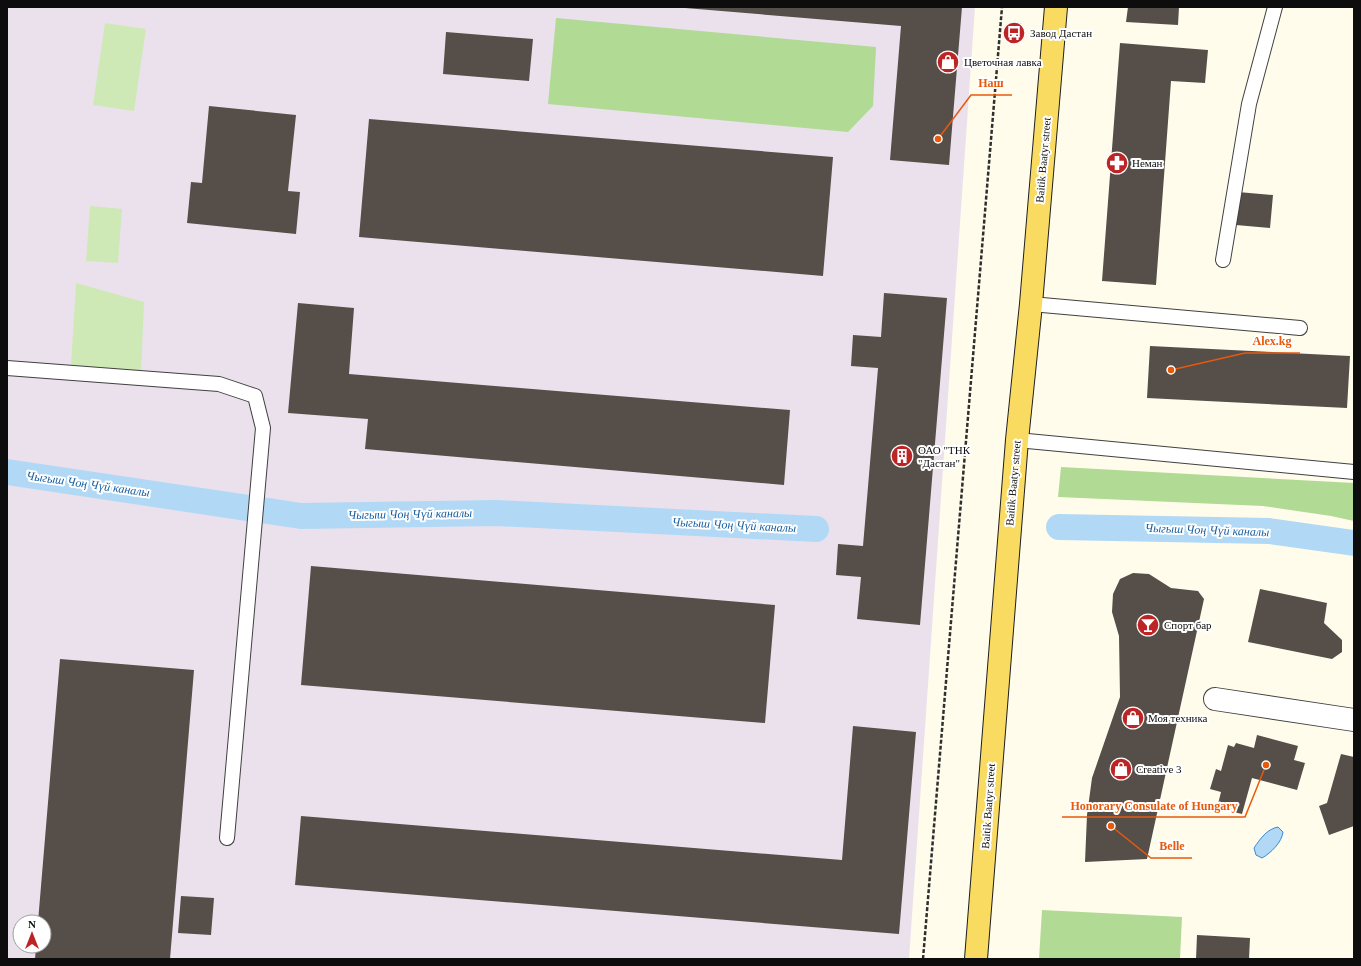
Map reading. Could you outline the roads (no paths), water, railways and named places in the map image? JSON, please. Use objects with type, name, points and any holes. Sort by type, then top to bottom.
[{"type":"main road","name":"Baitik Baatyr street","points":[[976,959],[1017,440],[1031,304],[1056,7]]},
{"type":"street","points":[[1215,699],[1354,720]]},
{"type":"lane","points":[[1223,260],[1249,104],[1275,7]]},
{"type":"lane","points":[[1031,304],[1300,328]]},
{"type":"lane","points":[[7,368],[219,384],[255,396],[263,428],[227,838]]},
{"type":"lane","points":[[1017,440],[1354,472]]},
{"type":"water","points":[[1278,827],[1283,832],[1281,840],[1276,847],[1262,858],[1256,855],[1254,848],[1259,841],[1267,832]]},
{"type":"waterway","name":"Чыгыш Чоң Чүй каналы","points":[[7,472],[301,516],[496,513],[816,529]]},
{"type":"waterway","name":"Чыгыш Чоң Чүй каналы","points":[[1059,527],[1269,531],[1354,543]]},
{"type":"place","name":"Завод Дастан","points":[[1014,33]]},
{"type":"place","name":"Цветочная лавка","points":[[948,62]]},
{"type":"place","name":"Наш","points":[[938,139]]},
{"type":"place","name":"Неман","points":[[1117,163]]},
{"type":"place","name":"Alex.kg","points":[[1171,370]]},
{"type":"place","name":"ОАО \"ТНК \"Дастан\"","points":[[902,456]]},
{"type":"place","name":"Спорт бар","points":[[1148,625]]},
{"type":"place","name":"Моя техника","points":[[1133,718]]},
{"type":"place","name":"Honorary Consulate of Hungary","points":[[1266,765]]},
{"type":"place","name":"Creative 3","points":[[1121,769]]},
{"type":"place","name":"Belle","points":[[1111,826]]}]
